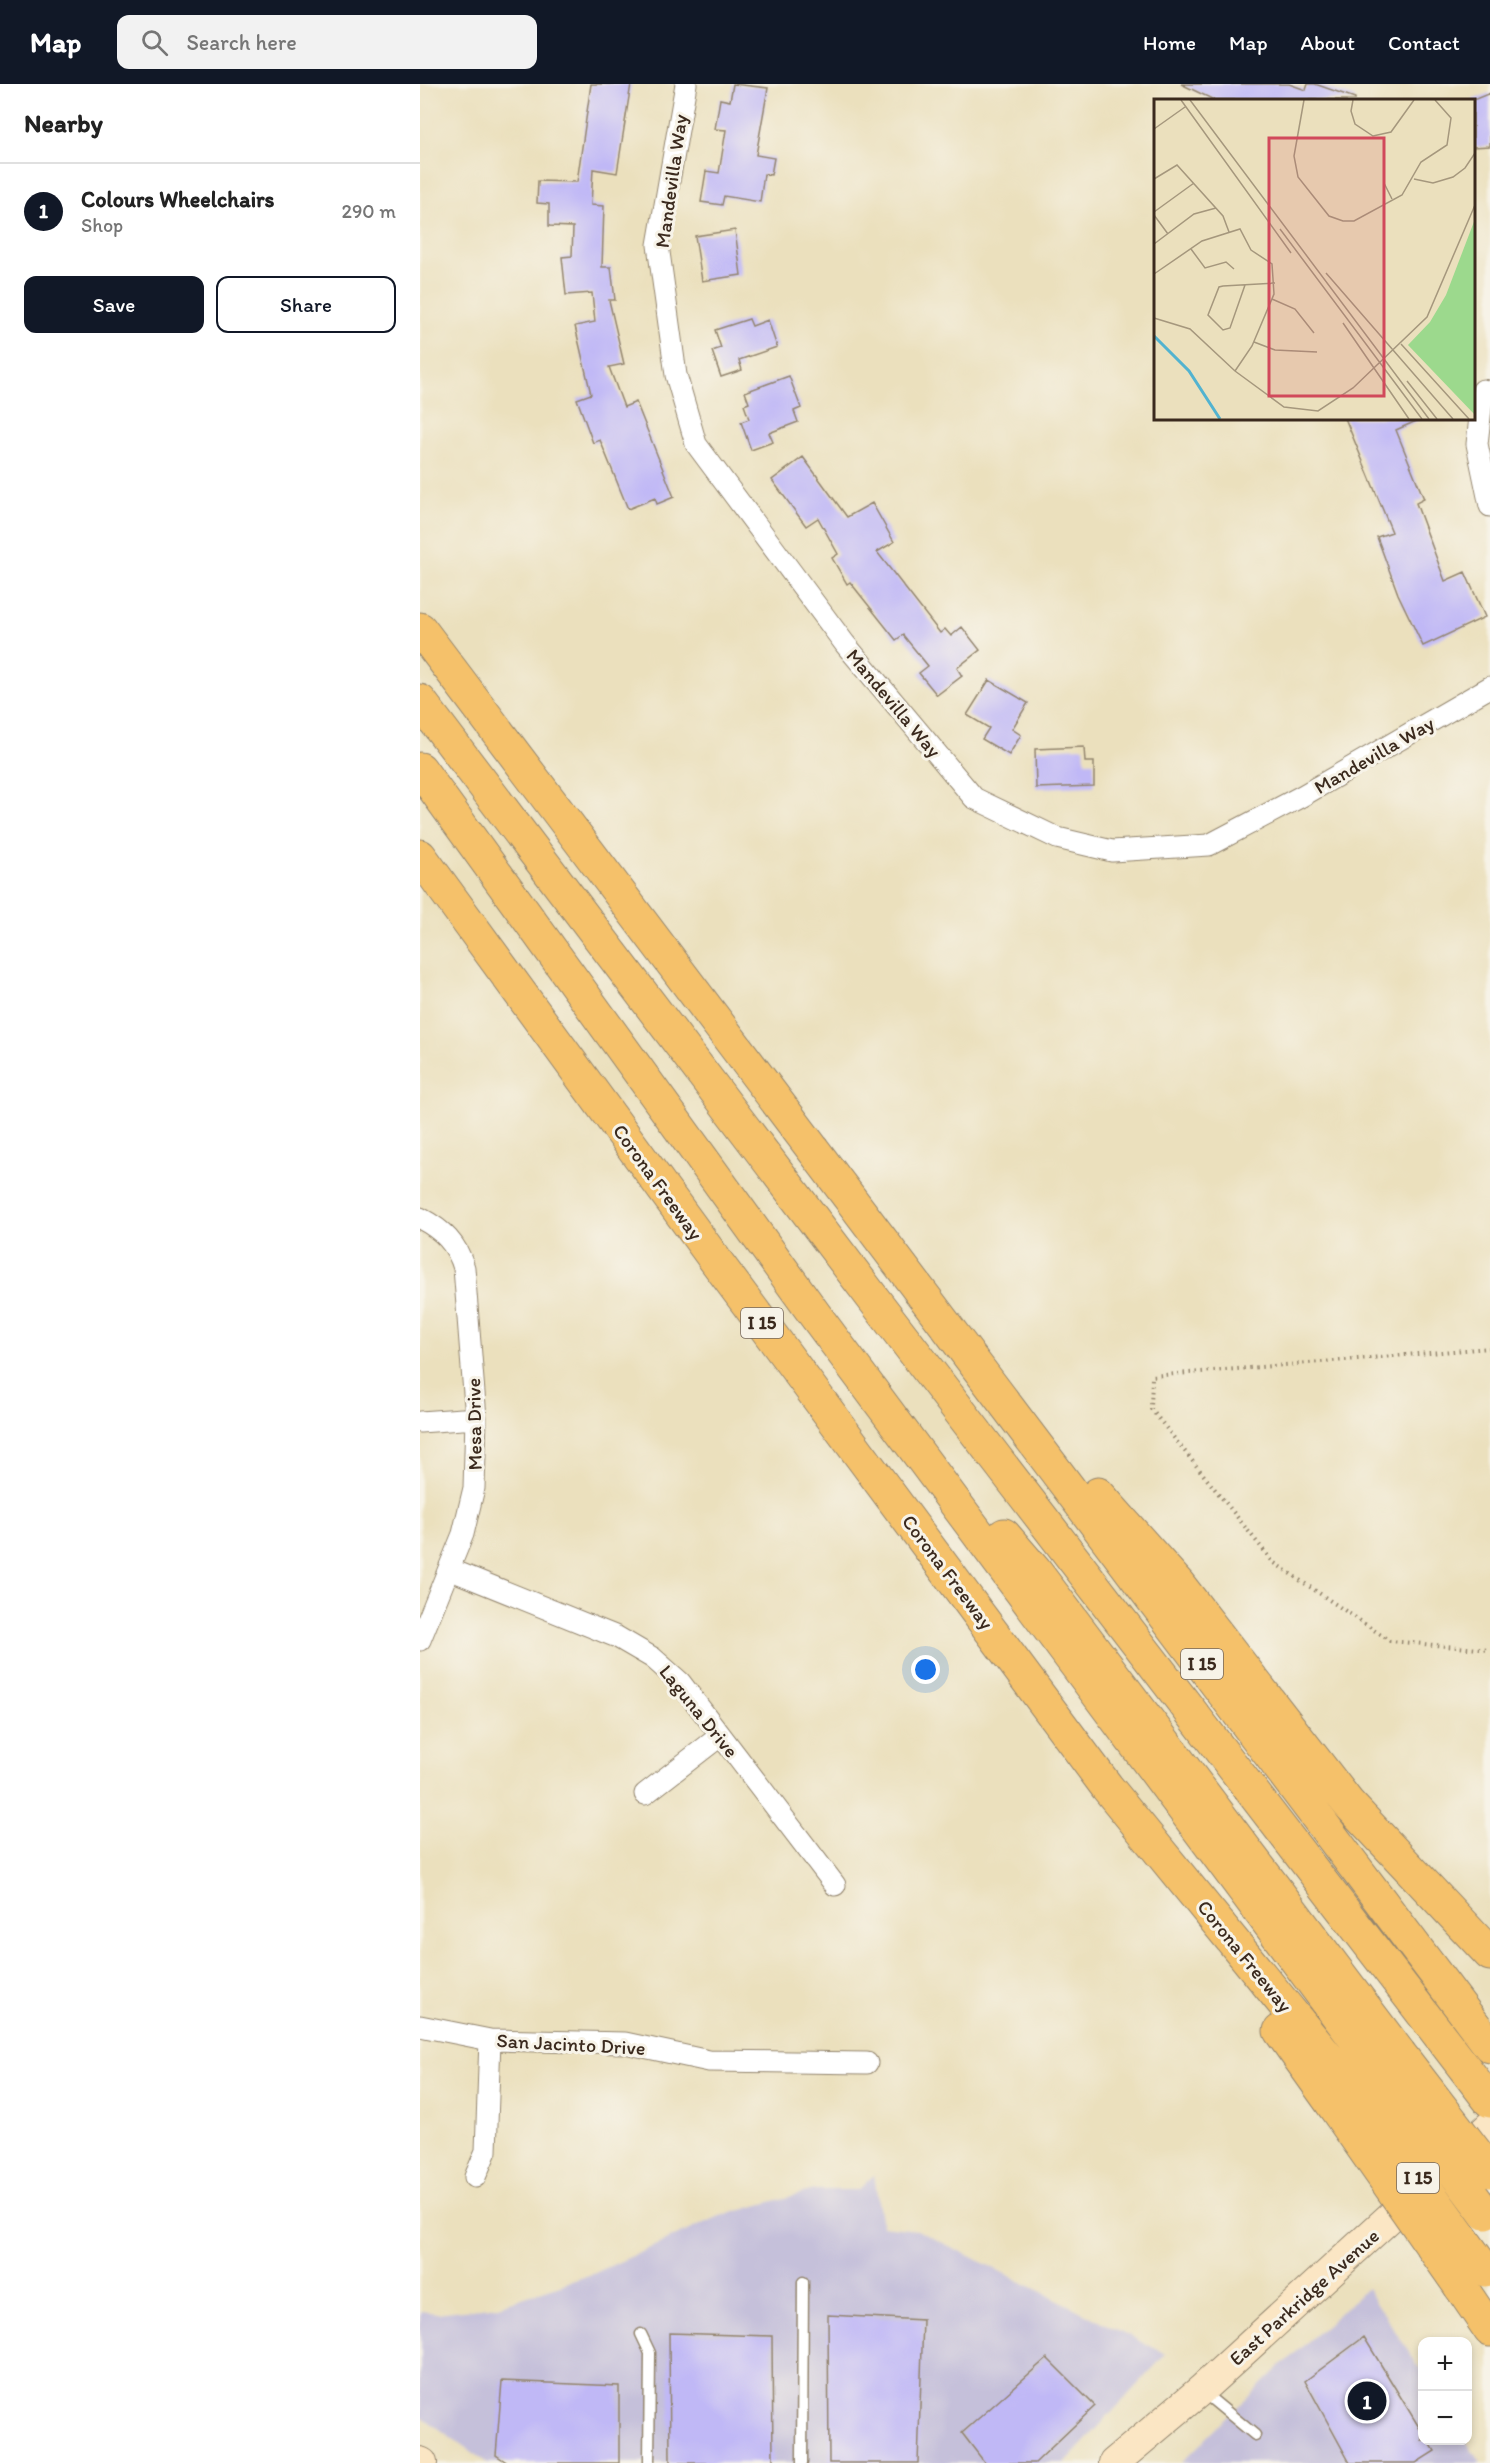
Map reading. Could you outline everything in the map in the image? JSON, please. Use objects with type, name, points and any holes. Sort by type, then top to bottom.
[{"type":"highway","name":"I 15","points":[[420,629],[1490,2046]]},
{"type":"highway","points":[[420,701],[874,1301],[1053,1557],[1383,2062],[1487,2216]]},
{"type":"highway","points":[[420,769],[822,1325],[1383,2062],[1490,2171]]},
{"type":"highway","name":"Corona Freeway","points":[[420,856],[713,1257],[1107,1787],[1383,2062],[1478,2278],[1490,2330]]},
{"type":"highway","points":[[946,1324],[1179,1585],[1348,1803],[1490,1953]]},
{"type":"highway","points":[[1383,2062],[1490,2101]]},
{"type":"highway","points":[[1383,2062],[1490,2142]]},
{"type":"main road","name":"East Parkridge Avenue","points":[[1114,2463],[1201,2390],[1490,2126]]},
{"type":"street","name":"Mandevilla Way","points":[[686,84],[658,244],[676,375],[696,444],[845,644],[974,798],[1057,838],[1112,851],[1209,844],[1302,796],[1490,687]]},
{"type":"street","points":[[1483,390],[1477,444],[1490,506]]},
{"type":"street","name":"Mesa Drive","points":[[420,1218],[451,1241],[464,1268],[476,1418],[472,1500],[449,1569],[420,1640]]},
{"type":"street","points":[[420,1422],[476,1418]]},
{"type":"street","name":"Laguna Drive","points":[[449,1569],[611,1634],[643,1651],[680,1682],[835,1885]]},
{"type":"street","points":[[645,1794],[720,1736]]},
{"type":"street","name":"San Jacinto Drive","points":[[420,2026],[457,2036],[490,2040],[625,2043],[709,2061],[867,2063]]},
{"type":"street","points":[[476,2177],[486,2151],[490,2040]]},
{"type":"lane","points":[[802,2463],[803,2282]]},
{"type":"lane","points":[[641,2334],[650,2353],[649,2463]]},
{"type":"lane","points":[[1201,2390],[1255,2434]]},
{"type":"path","points":[[1490,1348],[1152,1376],[1151,1409],[1273,1562],[1390,1641],[1490,1650]]},
{"type":"shaded area","points":[[874,2175],[882,2226],[917,2230],[1166,2354],[1065,2463],[487,2463],[420,2415],[420,2311],[437,2313],[499,2306],[595,2273],[720,2216],[814,2190],[858,2190]]},
{"type":"shaded area","points":[[1367,2288],[1418,2366],[1418,2445],[1469,2445],[1481,2463],[1181,2463],[1272,2374]]},
{"type":"building","points":[[591,84],[631,84],[617,173],[593,169],[591,205],[604,206],[602,267],[611,267],[615,300],[609,300],[624,364],[609,367],[624,407],[636,402],[674,497],[657,504],[655,498],[628,509],[600,440],[593,443],[577,399],[591,394],[575,326],[595,322],[592,293],[566,295],[562,257],[572,256],[573,227],[549,226],[549,204],[537,203],[538,181],[577,182]]},
{"type":"building","points":[[733,84],[768,88],[756,155],[774,158],[771,175],[764,174],[760,202],[724,196],[722,205],[701,202],[706,171],[719,173],[726,130],[715,129],[720,99],[730,101]]},
{"type":"building","points":[[1181,84],[1289,84],[1306,90],[1308,84],[1315,84],[1355,98],[1355,99],[1212,99]]},
{"type":"building","points":[[1490,93],[1490,146],[1475,147],[1475,99]]},
{"type":"building","points":[[735,230],[741,275],[702,281],[695,236]]},
{"type":"building","points":[[749,319],[752,326],[768,320],[777,347],[739,360],[742,370],[721,377],[712,351],[721,348],[715,330]]},
{"type":"building","points":[[789,376],[801,408],[794,411],[798,422],[769,433],[773,442],[751,450],[741,422],[749,419],[744,405],[749,403],[745,392]]},
{"type":"building","points":[[1346,420],[1418,420],[1396,430],[1424,499],[1416,503],[1445,581],[1465,572],[1485,617],[1423,646],[1398,594],[1377,537],[1392,532]]},
{"type":"building","points":[[803,457],[847,517],[872,503],[894,542],[877,552],[940,633],[945,629],[951,636],[962,627],[980,650],[957,668],[962,676],[937,695],[919,673],[928,666],[903,635],[896,640],[850,582],[847,584],[832,558],[838,554],[818,518],[806,526],[772,480]]},
{"type":"building","points":[[989,680],[1028,703],[1012,729],[1021,735],[1009,755],[982,739],[989,728],[967,715]]},
{"type":"building","points":[[1084,747],[1085,762],[1094,762],[1094,786],[1036,788],[1035,749]]},
{"type":"building","points":[[828,2315],[923,2320],[918,2463],[829,2463]]},
{"type":"building","points":[[669,2333],[772,2336],[773,2463],[670,2463]]},
{"type":"building","points":[[1364,2337],[1418,2425],[1418,2445],[1431,2445],[1435,2451],[1416,2463],[1350,2463],[1305,2381]]},
{"type":"building","points":[[1047,2358],[1095,2406],[1035,2463],[985,2463],[962,2433]]},
{"type":"building","points":[[502,2381],[619,2386],[619,2463],[508,2463],[496,2455]]},
{"type":"place","name":"Colours Wheelchairs","points":[[1367,2401]]}]
